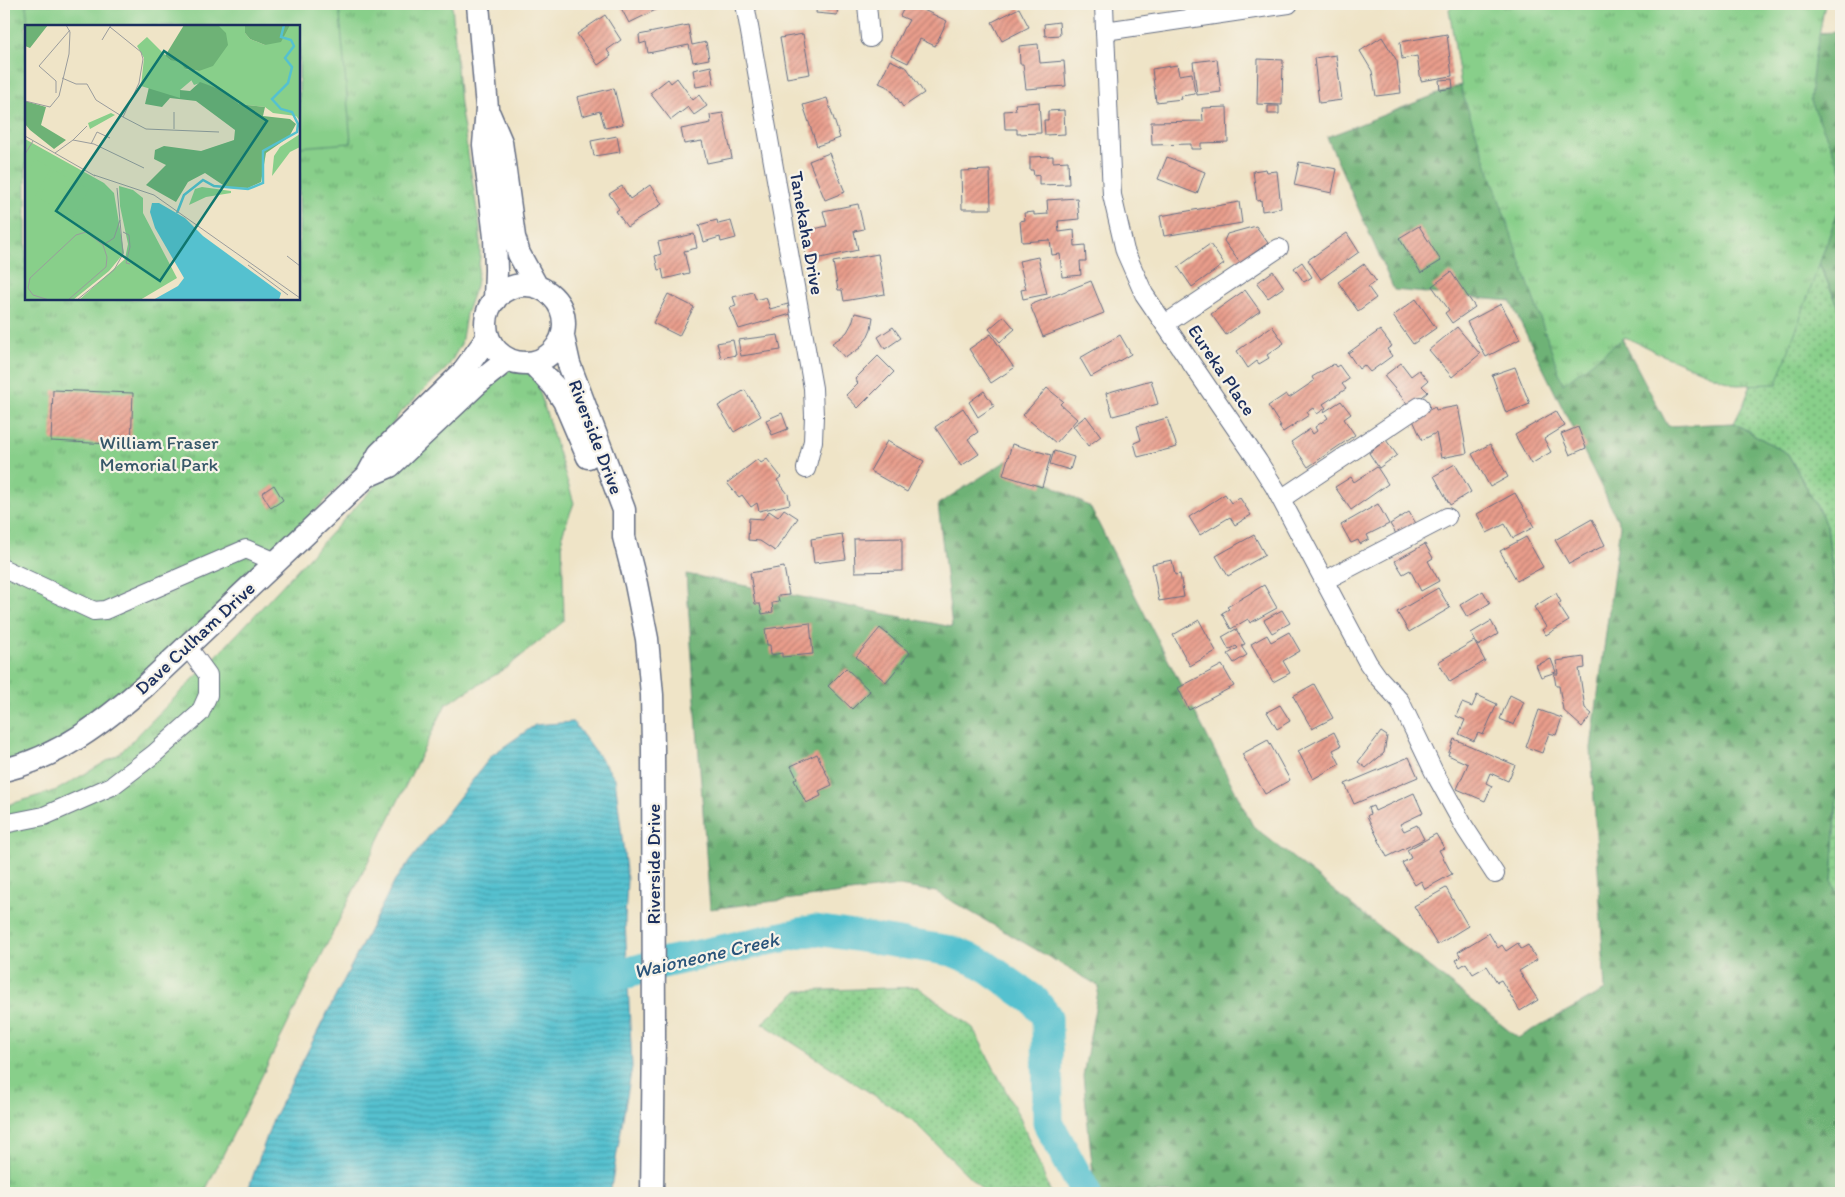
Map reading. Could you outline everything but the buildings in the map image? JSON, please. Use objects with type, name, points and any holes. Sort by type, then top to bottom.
[{"type":"main road","points":[[478,4],[487,108],[484,145],[495,237],[495,300]]},
{"type":"main road","points":[[487,108],[501,142],[514,237],[519,254],[536,285],[557,302],[563,314],[563,337],[554,350],[544,358],[532,362],[523,363],[508,359],[500,355],[492,346],[488,337],[486,320],[490,307],[508,288],[520,285],[536,285]]},
{"type":"main road","name":"Dave Culham Drive","points":[[4,770],[40,758],[85,734],[111,716],[146,686],[367,476],[379,454],[462,374],[488,337]]},
{"type":"main road","name":"Riverside Drive","points":[[563,337],[569,364],[624,510],[624,537],[647,639],[652,694],[654,943],[652,1193]]},
{"type":"main road","name":"Dave Culham Drive","points":[[367,476],[390,466],[477,384],[508,359]]},
{"type":"main road","name":"Riverside Drive","points":[[532,362],[564,400],[584,444],[609,514],[624,537]]},
{"type":"street","name":"Tanekaha Drive","points":[[745,4],[813,388],[813,441],[806,469]]},
{"type":"street","points":[[867,4],[870,38]]},
{"type":"street","name":"Eureka Place","points":[[1104,4],[1112,195],[1125,251],[1133,271],[1144,294],[1258,461],[1281,499],[1368,663],[1378,678],[1400,701],[1434,772],[1465,828],[1495,874]]},
{"type":"street","points":[[1105,31],[1289,4]]},
{"type":"street","points":[[1165,324],[1279,248]]},
{"type":"street","points":[[1281,499],[1420,406]]},
{"type":"street","points":[[1324,581],[1447,518]]},
{"type":"street","points":[[4,569],[94,611],[105,610],[246,549],[276,562]]},
{"type":"street","points":[[4,824],[44,816],[112,786],[161,749],[200,713],[208,695],[208,675],[187,646]]},
{"type":"green space","name":"William Fraser Memorial Park","points":[[4,4],[452,4],[460,105],[480,228],[480,257],[476,286],[466,314],[461,344],[448,367],[399,414],[382,441],[157,676],[101,728],[4,769]]},
{"type":"green space","points":[[26,4],[339,4],[351,143],[300,147],[300,25],[28,25]]},
{"type":"green space","points":[[1455,4],[1825,4],[1814,61],[1810,99],[1841,170],[1841,202],[1777,384],[1736,385],[1667,357],[1625,337],[1563,384],[1462,92],[1449,9]]},
{"type":"green space","points":[[1841,32],[1841,312],[1798,216],[1811,33]]},
{"type":"green space","points":[[1484,76],[1668,426],[1734,423],[1788,454],[1827,525],[1841,644],[1841,724],[1832,883],[1841,901],[1841,1193],[1095,1193],[1083,1076],[1099,986],[936,892],[899,886],[710,909],[686,574],[952,627],[938,504],[1008,460],[1090,507],[1253,826],[1518,1038],[1605,990],[1591,748],[1620,525],[1510,301],[1394,290],[1327,137]]},
{"type":"green space","points":[[1818,261],[1841,312],[1841,644],[1827,525],[1788,454],[1734,423],[1744,403],[1792,278]]},
{"type":"green space","points":[[513,368],[534,373],[574,503],[562,535],[564,621],[505,669],[446,704],[204,1193],[4,1193],[4,806],[57,790],[119,754],[225,647],[377,484],[483,386]]},
{"type":"green space","points":[[1841,724],[1841,901],[1832,883]]},
{"type":"green space","points":[[918,987],[973,1028],[1020,1118],[1051,1193],[986,1193],[911,1119],[762,1023],[798,991]]},
{"type":"water","points":[[573,722],[615,778],[627,879],[625,920],[632,1067],[610,1193],[247,1193],[273,1119],[395,880],[492,755],[535,725]]},
{"type":"waterway","name":"Waioneone Creek","points":[[586,978],[627,973],[662,963],[815,930],[952,951],[983,964],[1035,1001],[1047,1017],[1048,1123],[1086,1193]]}]
